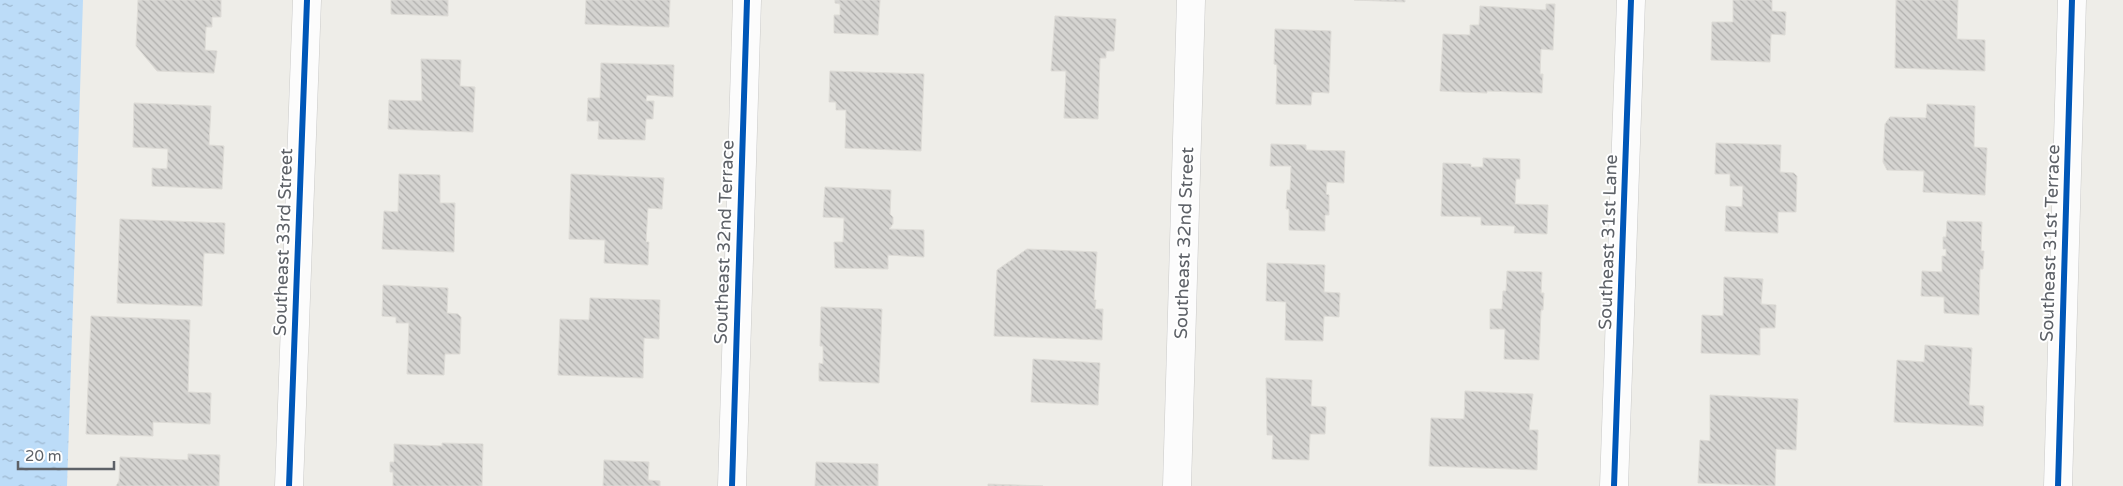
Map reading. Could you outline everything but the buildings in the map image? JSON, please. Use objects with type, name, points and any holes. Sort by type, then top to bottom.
[{"type":"street","name":"Southeast 33rd Street","points":[[288,486],[307,0]]},
{"type":"street","name":"Southeast 32nd Terrace","points":[[732,486],[748,0]]},
{"type":"street","name":"Southeast 32nd Street","points":[[1177,486],[1191,0]]},
{"type":"street","name":"Southeast 31st Lane","points":[[1614,486],[1631,0]]},
{"type":"street","name":"Southeast 31st Terrace","points":[[2058,486],[2072,0]]},
{"type":"water","points":[[0,0],[83,0],[67,486],[0,486]]},
{"type":"cycle path","points":[[289,486],[307,0]]},
{"type":"cycle path","points":[[732,486],[747,0]]},
{"type":"cycle path","points":[[1614,486],[1631,0]]},
{"type":"cycle path","points":[[2058,486],[2072,0]]}]
